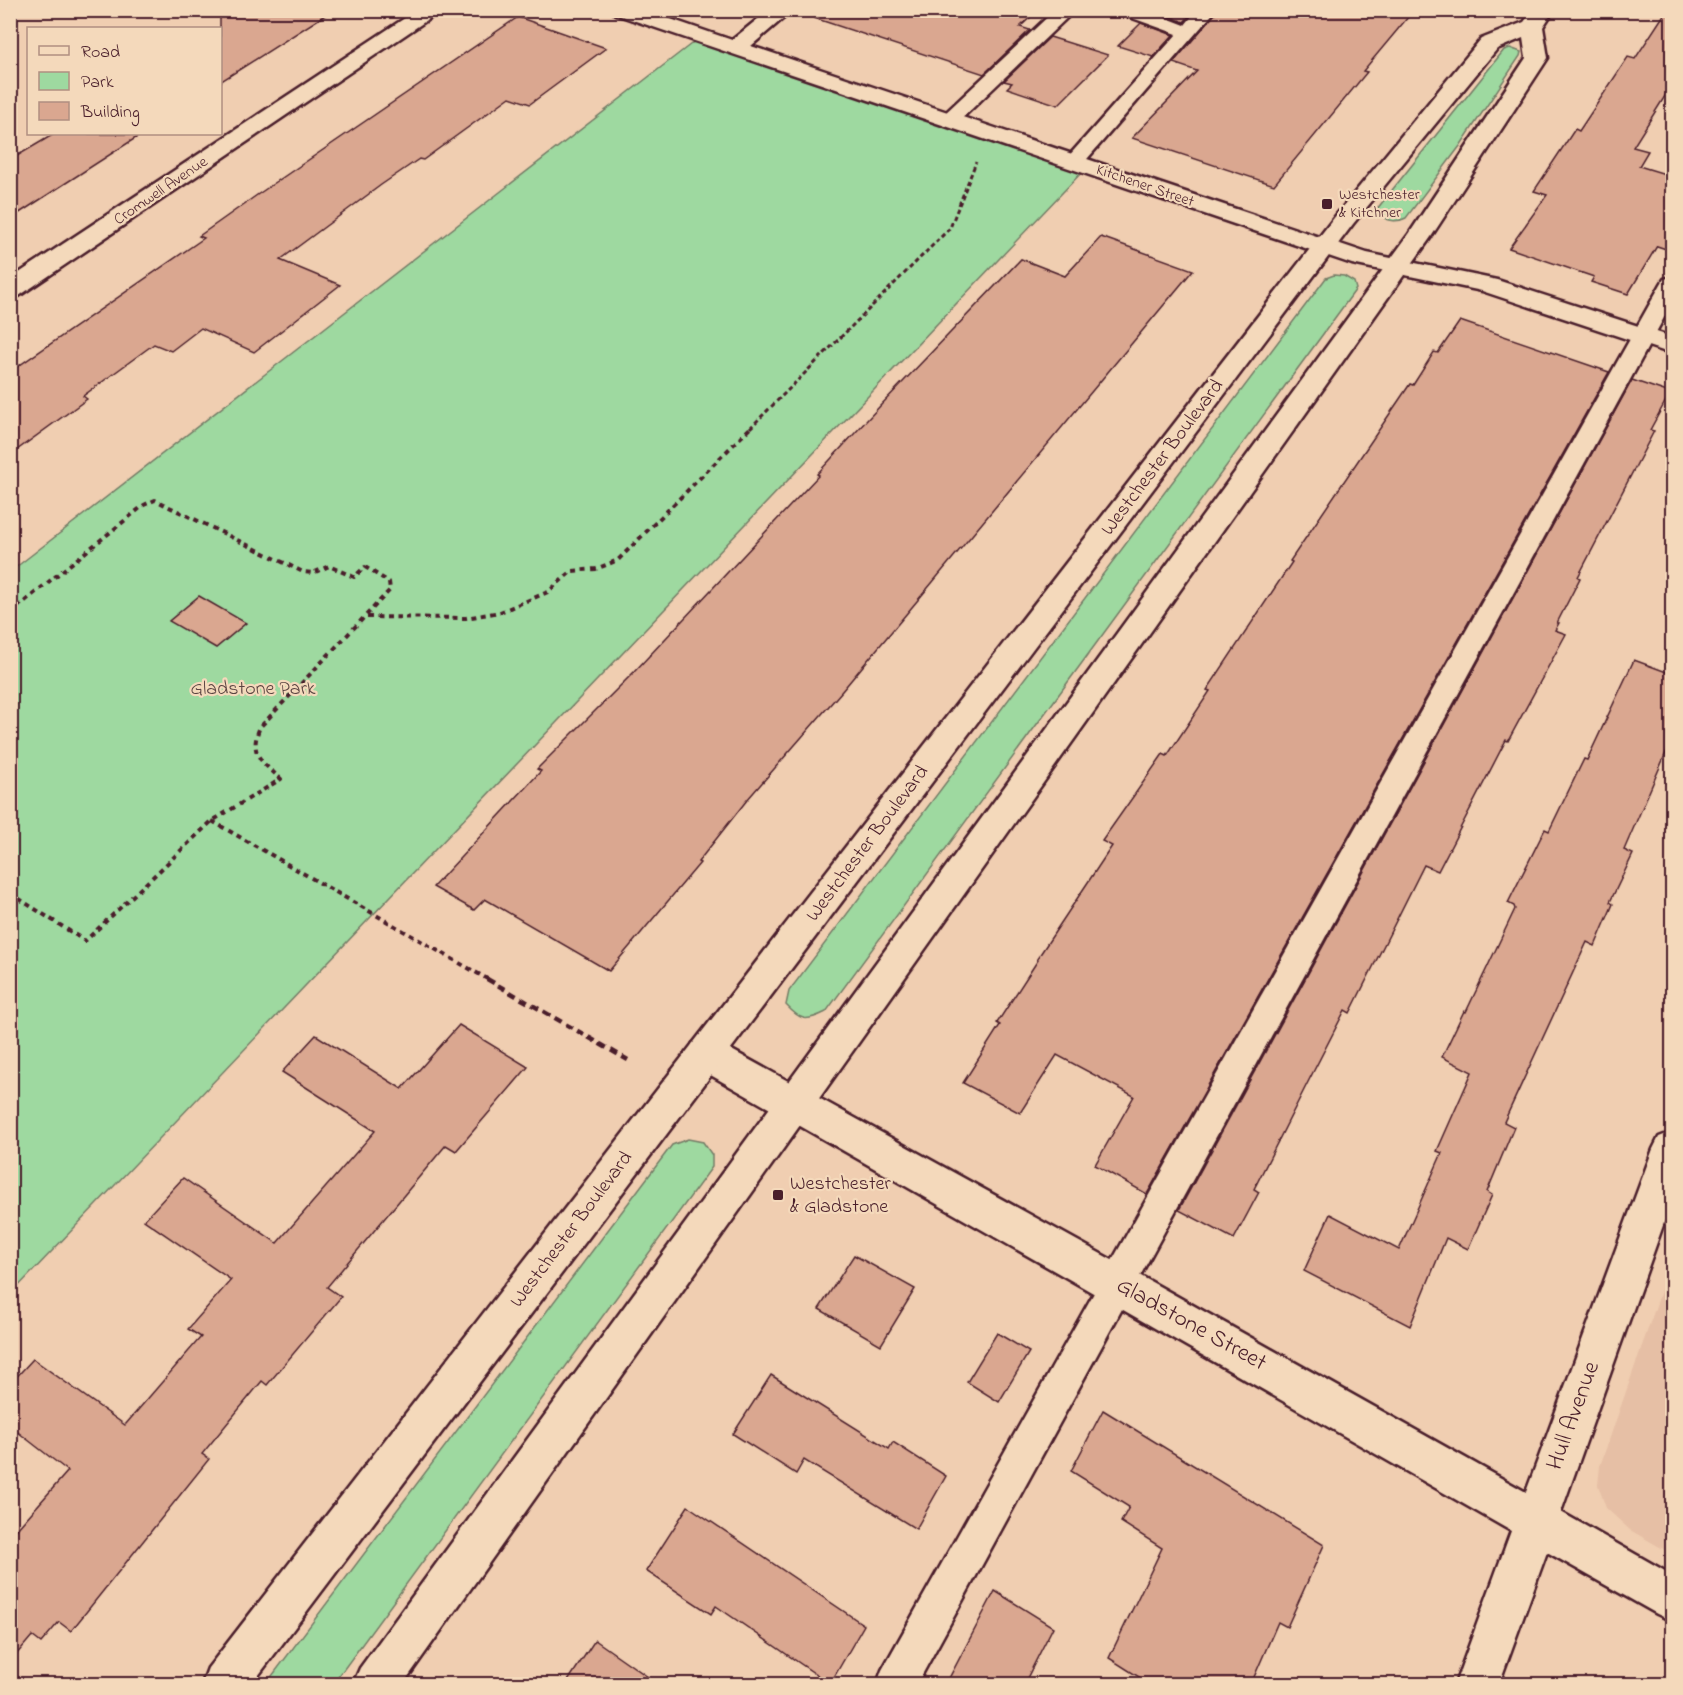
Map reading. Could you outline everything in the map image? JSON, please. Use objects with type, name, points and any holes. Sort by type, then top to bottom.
[{"type":"street","name":"Cromwell Avenue","points":[[10,291],[432,10]]},
{"type":"street","name":"Kitchener Street","points":[[622,10],[1361,259],[1488,285],[1672,346]]},
{"type":"street","points":[[735,48],[783,10]]},
{"type":"street","name":"Westchester Boulevard","points":[[224,1684],[1324,247],[1489,44],[1538,19],[1537,58],[1399,267],[376,1684]]},
{"type":"street","name":"Gladstone Street","points":[[706,1054],[1118,1284],[1672,1599]]},
{"type":"street","name":"Hull Avenue","points":[[1477,1684],[1672,1149]]},
{"type":"lane","points":[[949,120],[1066,10]]},
{"type":"lane","points":[[1127,10],[1189,32]]},
{"type":"lane","points":[[1074,162],[1207,10]]},
{"type":"lane","points":[[896,1684],[1672,284]]},
{"type":"path","points":[[366,617],[466,618],[500,612],[548,592],[572,572],[596,568],[618,560],[950,228],[978,159]]},
{"type":"path","points":[[10,613],[144,505],[155,500],[303,572],[313,573],[329,566],[354,578],[365,567],[388,582],[390,590],[260,727],[253,739],[255,752],[281,779],[212,821],[85,941],[10,893]]},
{"type":"path","points":[[212,821],[628,1060]]},
{"type":"shaded area","points":[[1672,1260],[1672,1554],[1630,1530],[1606,1508],[1598,1485],[1600,1466]]},
{"type":"green space","name":"Gladstone Park","points":[[695,41],[1082,172],[11,1294],[11,571]]},
{"type":"green space","points":[[1510,48],[1521,52],[1520,56],[1460,146],[1406,218],[1392,221],[1379,215],[1377,209],[1504,50]]},
{"type":"green space","points":[[1334,275],[1344,276],[1354,282],[1356,289],[826,1012],[809,1018],[800,1017],[786,1005],[789,991],[1326,278]]},
{"type":"green space","points":[[688,1139],[703,1142],[712,1155],[712,1167],[333,1684],[266,1684],[672,1145]]},
{"type":"building","points":[[220,10],[333,10],[222,81],[222,27],[220,27]]},
{"type":"building","points":[[815,10],[1038,10],[1020,27],[1030,30],[984,74],[814,18]]},
{"type":"building","points":[[1154,10],[1194,10],[1184,22]]},
{"type":"building","points":[[1218,10],[1414,10],[1363,71],[1367,72],[1274,185],[1132,138],[1197,71],[1173,63]]},
{"type":"building","points":[[1667,10],[1672,10],[1672,85],[1633,147],[1648,151],[1639,166],[1672,176],[1672,251],[1657,246],[1628,294],[1591,282],[1594,277],[1509,248],[1547,195],[1534,191],[1575,129],[1579,131],[1628,57],[1635,59]]},
{"type":"building","points":[[518,17],[606,48],[530,104],[510,97],[423,160],[419,159],[381,185],[280,260],[340,285],[254,352],[201,328],[171,351],[154,344],[83,396],[87,399],[10,455],[10,372],[204,238],[199,236],[257,195]]},
{"type":"building","points":[[1141,23],[1173,35],[1153,57],[1118,46]]},
{"type":"building","points":[[1050,37],[1108,55],[1058,105],[1007,88],[1012,83],[1004,81]]},
{"type":"building","points":[[52,135],[140,135],[10,219],[10,160]]},
{"type":"building","points":[[1101,237],[1193,270],[842,691],[747,800],[698,862],[700,863],[609,971],[485,899],[474,910],[433,887],[541,771],[537,769],[634,672],[819,475],[817,474],[880,406],[1021,259],[1065,276]]},
{"type":"building","points":[[1460,321],[1609,372],[1147,1194],[1095,1165],[1134,1096],[1057,1055],[1020,1113],[963,1083],[1000,1025],[997,1023],[1037,959],[1112,846],[1102,841],[1163,754],[1167,756],[1210,691],[1207,690],[1292,562],[1290,561],[1410,384],[1413,385],[1434,352],[1438,353]]},
{"type":"building","points":[[1632,380],[1670,393],[1650,430],[1654,431],[1578,577],[1580,578],[1557,623],[1559,623],[1555,630],[1566,634],[1508,741],[1506,740],[1438,871],[1424,865],[1350,1013],[1345,1010],[1307,1084],[1254,1189],[1259,1192],[1234,1239],[1179,1210]]},
{"type":"building","points":[[199,596],[246,623],[216,648],[169,621]]},
{"type":"building","points":[[1634,660],[1672,674],[1672,739],[1624,850],[1633,854],[1610,902],[1613,904],[1595,946],[1587,942],[1504,1122],[1514,1127],[1487,1192],[1492,1195],[1468,1249],[1446,1238],[1410,1326],[1304,1271],[1330,1214],[1399,1250],[1442,1153],[1437,1151],[1472,1072],[1442,1057],[1515,909],[1508,903],[1545,829],[1549,831],[1584,759],[1587,760]]},
{"type":"building","points":[[459,1025],[528,1067],[456,1151],[446,1145],[327,1287],[341,1297],[267,1385],[262,1381],[202,1454],[209,1459],[71,1631],[59,1622],[41,1643],[32,1636],[10,1662],[10,1537],[68,1471],[10,1426],[10,1384],[33,1359],[125,1425],[201,1337],[188,1329],[231,1280],[144,1220],[183,1178],[277,1243],[375,1131],[282,1072],[316,1035],[402,1089]]},
{"type":"building","points":[[854,1255],[915,1289],[881,1345],[819,1309]]},
{"type":"building","points":[[997,1333],[1029,1352],[999,1402],[967,1382]]},
{"type":"building","points":[[771,1375],[889,1449],[893,1442],[946,1476],[916,1529],[804,1460],[796,1474],[733,1434]]},
{"type":"building","points":[[1103,1410],[1324,1545],[1287,1627],[1278,1622],[1251,1684],[1150,1684],[1109,1658],[1162,1548],[1121,1522],[1129,1507],[1071,1471]]},
{"type":"building","points":[[688,1506],[864,1625],[830,1684],[716,1606],[711,1614],[646,1571]]},
{"type":"building","points":[[995,1591],[1053,1627],[1024,1684],[946,1684]]},
{"type":"building","points":[[595,1640],[658,1684],[566,1684]]},
{"type":"place","name":"Westchester & Kitchner","points":[[1327,204]]},
{"type":"place","name":"Westchester & Gladstone","points":[[778,1195]]}]
